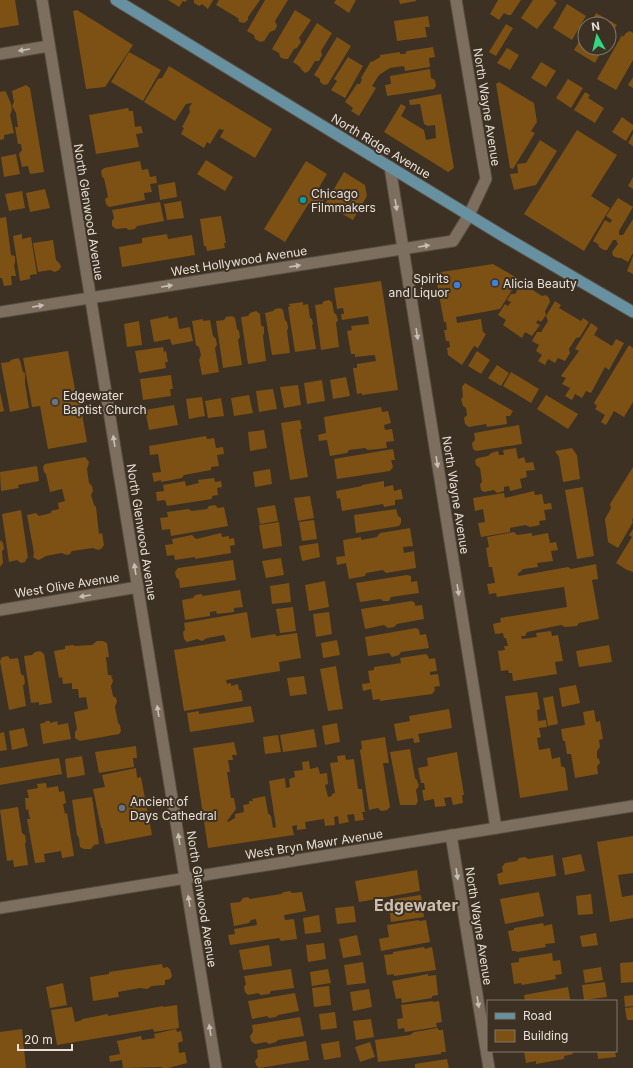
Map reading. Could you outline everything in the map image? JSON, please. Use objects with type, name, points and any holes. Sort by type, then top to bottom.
[{"type":"main road","name":"North Ridge Avenue","points":[[116,0],[469,215],[633,312]]},
{"type":"street","name":"North Glenwood Avenue","points":[[42,0],[216,1068]]},
{"type":"street","name":"North Wayne Avenue","points":[[456,0],[486,179],[469,215]]},
{"type":"street","points":[[0,54],[49,46]]},
{"type":"street","name":"North Wayne Avenue","points":[[390,167],[496,828]]},
{"type":"street","name":"West Hollywood Avenue","points":[[0,312],[453,241],[469,215]]},
{"type":"street","name":"West Olive Avenue","points":[[0,610],[138,587]]},
{"type":"street","name":"West Bryn Mawr Avenue","points":[[0,908],[633,806]]},
{"type":"street","name":"North Wayne Avenue","points":[[451,835],[489,1068]]},
{"type":"building","points":[[0,0],[15,0],[19,25],[0,28]]},
{"type":"building","points":[[168,0],[187,0],[185,2],[183,1],[179,7]]},
{"type":"building","points":[[194,0],[213,0],[208,9],[202,4],[199,6],[194,3]]},
{"type":"building","points":[[219,0],[260,0],[248,17],[248,20],[244,23],[239,22],[238,18],[216,5]]},
{"type":"building","points":[[265,0],[288,0],[275,21],[277,26],[275,30],[270,32],[264,41],[260,42],[255,39],[254,35],[247,31]]},
{"type":"building","points":[[336,0],[356,0],[349,13],[334,3]]},
{"type":"building","points":[[399,0],[416,0],[416,1],[400,4]]},
{"type":"building","points":[[498,0],[521,0],[511,15],[504,13],[499,20],[490,14]]},
{"type":"building","points":[[533,0],[555,0],[554,1],[557,3],[537,29],[521,18]]},
{"type":"building","points":[[567,4],[586,16],[577,16],[577,31],[572,40],[553,28]]},
{"type":"building","points":[[77,10],[133,45],[105,87],[86,89],[73,11]]},
{"type":"building","points":[[295,10],[311,20],[299,38],[301,42],[297,48],[294,49],[288,59],[284,59],[280,57],[279,53],[272,49]]},
{"type":"building","points":[[596,13],[601,16],[594,16]]},
{"type":"building","points":[[428,16],[430,27],[425,27],[427,37],[397,41],[394,21]]},
{"type":"building","points":[[317,23],[332,33],[321,51],[322,55],[319,61],[315,61],[309,71],[305,73],[293,62]]},
{"type":"building","points":[[506,24],[513,28],[496,56],[489,52]]},
{"type":"building","points":[[630,31],[633,33],[633,60],[616,90],[597,79],[610,56],[617,56],[617,44],[622,35],[623,37]]},
{"type":"building","points":[[337,37],[351,46],[328,84],[324,85],[320,82],[320,79],[314,75]]},
{"type":"building","points":[[577,45],[577,52],[574,50]]},
{"type":"building","points":[[433,47],[435,57],[429,58],[430,67],[405,71],[404,66],[390,68],[379,75],[372,86],[376,88],[359,116],[351,111],[353,108],[345,102],[357,84],[360,84],[361,78],[371,61],[372,62],[380,57],[380,55],[400,52],[400,54],[405,54],[407,51]]},
{"type":"building","points":[[507,48],[519,55],[510,70],[497,63]]},
{"type":"building","points":[[129,52],[161,70],[143,101],[111,82]]},
{"type":"building","points":[[584,56],[599,56],[595,63]]},
{"type":"building","points":[[348,57],[363,66],[345,98],[331,90],[337,81],[334,79]]},
{"type":"building","points":[[541,62],[556,71],[546,87],[531,78]]},
{"type":"building","points":[[169,66],[272,129],[255,158],[220,137],[224,130],[219,129],[210,144],[207,142],[204,148],[181,134],[184,128],[182,127],[190,112],[189,108],[192,103],[186,104],[175,121],[144,102],[158,79],[162,78]]},
{"type":"building","points":[[430,69],[431,78],[435,80],[436,86],[434,89],[387,96],[385,85],[391,84],[390,76]]},
{"type":"building","points":[[633,77],[633,88],[628,85]]},
{"type":"building","points":[[568,79],[583,88],[571,108],[556,98]]},
{"type":"building","points":[[499,82],[534,103],[537,122],[531,131],[535,133],[513,169],[510,168],[496,84]]},
{"type":"building","points":[[26,85],[30,88],[44,172],[30,174],[28,166],[22,167],[19,154],[22,150],[21,144],[18,144],[15,127],[18,127],[16,113],[12,106],[14,102],[12,91]]},
{"type":"building","points":[[0,92],[6,92],[11,104],[12,110],[10,115],[14,133],[4,135],[4,139],[0,140]]},
{"type":"building","points":[[585,92],[590,95],[588,98],[604,108],[595,123],[574,110]]},
{"type":"building","points":[[441,94],[454,168],[448,172],[384,132],[401,104],[406,107],[401,116],[424,130],[426,140],[436,138],[435,125],[428,126],[424,124],[420,104],[410,105],[409,100]]},
{"type":"building","points":[[128,108],[129,111],[133,111],[135,127],[141,126],[143,133],[136,134],[139,147],[96,154],[89,115]]},
{"type":"building","points":[[622,117],[633,125],[633,129],[626,141],[612,132]]},
{"type":"building","points":[[577,130],[617,155],[591,196],[610,208],[584,251],[524,214]]},
{"type":"building","points":[[633,134],[633,146],[628,143]]},
{"type":"building","points":[[540,140],[557,151],[536,185],[514,190],[510,174],[518,173],[517,164],[526,163]]},
{"type":"building","points":[[16,154],[20,174],[4,177],[1,157]]},
{"type":"building","points":[[206,160],[233,177],[225,191],[197,174]]},
{"type":"building","points":[[140,161],[142,170],[148,169],[150,177],[156,176],[157,183],[150,184],[152,192],[144,193],[145,200],[109,207],[106,204],[105,199],[108,197],[101,171],[104,168]]},
{"type":"building","name":"Chicago Filmmakers","points":[[306,161],[327,174],[317,191],[326,196],[318,209],[309,203],[285,242],[264,229]]},
{"type":"building","points":[[344,172],[365,185],[367,196],[353,220],[325,204]]},
{"type":"building","points":[[633,177],[633,189],[628,186]]},
{"type":"building","points":[[175,182],[177,197],[160,200],[158,185]]},
{"type":"building","points":[[45,189],[50,208],[30,212],[26,193]]},
{"type":"building","points":[[22,191],[25,208],[9,211],[5,194]]},
{"type":"building","points":[[618,198],[633,207],[619,231],[619,235],[623,235],[633,219],[633,253],[628,262],[613,256],[612,252],[618,244],[616,240],[613,240],[607,250],[599,247],[598,244],[593,241],[605,220],[610,223],[612,220],[606,216]]},
{"type":"building","points":[[181,201],[184,218],[167,220],[164,204]]},
{"type":"building","points":[[160,202],[164,221],[137,226],[135,229],[129,230],[126,228],[116,229],[112,226],[112,221],[114,218],[112,210]]},
{"type":"building","points":[[221,216],[226,243],[224,243],[225,248],[207,251],[206,246],[204,246],[200,219]]},
{"type":"building","points":[[6,217],[11,255],[15,256],[14,265],[16,276],[11,276],[12,285],[4,286],[2,278],[0,278],[0,218]]},
{"type":"building","points":[[22,234],[22,239],[31,237],[37,274],[30,275],[30,279],[20,281],[13,236]]},
{"type":"building","points":[[167,234],[168,239],[192,235],[195,255],[122,267],[119,247],[142,243],[142,238]]},
{"type":"building","points":[[53,240],[56,260],[61,267],[55,272],[50,270],[38,272],[33,243]]},
{"type":"building","points":[[633,256],[633,274],[627,271]]},
{"type":"building","points":[[493,264],[519,279],[500,309],[456,317],[457,323],[481,319],[483,332],[486,334],[478,348],[474,346],[462,365],[448,355],[447,348],[450,347],[449,341],[446,341],[444,330],[447,330],[446,322],[444,322],[435,273]]},
{"type":"building","points":[[381,281],[398,390],[362,395],[362,393],[357,394],[353,368],[357,368],[357,364],[376,361],[375,356],[355,357],[355,354],[351,354],[347,331],[352,330],[351,326],[369,324],[368,316],[342,320],[341,314],[344,314],[343,308],[337,309],[334,288]]},
{"type":"building","points":[[524,283],[542,296],[546,295],[550,302],[545,311],[546,315],[541,322],[538,320],[536,323],[540,325],[532,336],[525,332],[522,338],[503,325],[506,320],[498,315],[505,304],[508,306],[511,302],[507,300],[511,294],[515,294],[521,284]]},
{"type":"building","points":[[329,300],[332,302],[334,313],[336,314],[338,320],[336,323],[339,347],[321,350],[315,305],[322,304],[324,301]]},
{"type":"building","points":[[555,301],[561,305],[559,308],[581,321],[583,318],[589,322],[580,337],[576,338],[569,349],[570,353],[565,361],[558,358],[555,363],[548,359],[545,365],[538,361],[542,355],[536,351],[539,345],[532,341],[537,332],[541,332],[548,321],[546,316]]},
{"type":"building","points":[[303,302],[303,305],[308,304],[310,318],[312,319],[313,324],[316,349],[295,352],[288,307],[290,307],[289,304]]},
{"type":"building","points":[[280,308],[283,310],[285,320],[287,322],[290,353],[272,355],[265,313]]},
{"type":"building","points":[[256,311],[260,314],[261,325],[264,327],[263,336],[266,361],[248,364],[241,317],[248,316],[250,313]]},
{"type":"building","points":[[168,316],[169,319],[177,317],[179,329],[190,327],[193,341],[172,345],[170,339],[154,342],[150,320]]},
{"type":"building","points":[[232,316],[235,318],[237,329],[239,331],[240,337],[238,340],[242,365],[223,368],[216,321],[224,320],[226,317]]},
{"type":"building","points":[[203,319],[203,321],[210,320],[213,336],[216,339],[217,345],[215,348],[219,372],[202,375],[199,360],[201,355],[199,347],[196,345],[192,321]]},
{"type":"building","points":[[139,321],[142,345],[127,347],[124,324]]},
{"type":"building","points":[[591,323],[598,328],[594,335],[612,346],[616,339],[624,343],[609,370],[605,367],[591,393],[586,391],[582,398],[575,394],[572,400],[565,396],[570,388],[562,384],[566,378],[561,376],[579,351],[575,349]]},
{"type":"building","points":[[629,345],[633,348],[633,402],[624,417],[614,411],[606,425],[601,422],[605,415],[595,409],[597,406],[594,403]]},
{"type":"building","points":[[163,347],[164,352],[166,351],[168,362],[165,362],[166,368],[139,373],[135,351]]},
{"type":"building","name":"Edgewater Baptist Church","points":[[68,351],[76,395],[79,397],[87,442],[48,449],[40,406],[32,407],[23,358]]},
{"type":"building","points":[[477,351],[490,360],[481,374],[468,366]]},
{"type":"building","points":[[18,358],[20,360],[23,372],[25,373],[29,408],[10,412],[1,363],[9,362]]},
{"type":"building","points":[[497,365],[509,373],[501,386],[488,378]]},
{"type":"building","points":[[511,372],[539,389],[531,403],[503,386]]},
{"type":"building","points":[[171,375],[173,389],[170,389],[171,396],[143,400],[140,379]]},
{"type":"building","points":[[346,377],[350,396],[333,399],[330,380]]},
{"type":"building","points":[[322,380],[325,401],[307,404],[304,383]]},
{"type":"building","points":[[465,383],[513,411],[510,416],[506,416],[507,424],[487,427],[486,424],[469,427],[465,424],[464,418],[467,415],[466,408],[463,406],[461,399],[463,397],[462,387]]},
{"type":"building","points":[[298,385],[301,405],[284,408],[280,387]]},
{"type":"building","points":[[273,389],[277,409],[259,412],[256,391]]},
{"type":"building","points":[[0,392],[4,411],[0,412]]},
{"type":"building","points":[[249,395],[253,413],[234,416],[231,398]]},
{"type":"building","points":[[546,395],[578,414],[568,429],[537,409]]},
{"type":"building","points":[[202,397],[205,416],[189,419],[186,399]]},
{"type":"building","points":[[221,398],[224,416],[208,418],[205,401]]},
{"type":"building","points":[[174,405],[178,425],[149,430],[145,410]]},
{"type":"building","points":[[381,407],[382,412],[388,411],[391,423],[384,425],[385,430],[392,429],[394,441],[386,442],[387,448],[349,450],[347,453],[330,456],[327,440],[319,441],[318,435],[326,433],[324,417]]},
{"type":"building","points":[[300,420],[302,429],[300,429],[308,477],[290,480],[281,423]]},
{"type":"building","points":[[519,425],[522,444],[476,451],[473,449],[472,443],[475,440],[474,433]]},
{"type":"building","points":[[264,430],[267,448],[250,451],[248,432]]},
{"type":"building","points":[[206,436],[207,439],[214,438],[216,448],[223,447],[224,454],[217,455],[219,466],[211,467],[211,470],[184,475],[182,478],[154,482],[152,473],[161,472],[158,454],[150,455],[149,446]]},
{"type":"building","points":[[516,448],[518,459],[524,457],[526,463],[533,462],[535,470],[526,471],[527,477],[520,479],[522,488],[510,491],[509,486],[504,487],[504,491],[497,493],[494,490],[484,492],[481,490],[480,484],[482,482],[480,468],[476,465],[475,460],[498,451],[499,455],[504,455],[503,450]]},
{"type":"building","points":[[572,448],[577,455],[580,479],[563,482],[559,457],[555,451]]},
{"type":"building","points":[[393,449],[395,460],[391,460],[393,467],[390,471],[337,479],[334,459]]},
{"type":"building","points":[[85,457],[89,462],[87,469],[89,483],[92,486],[93,491],[91,495],[96,507],[99,534],[102,533],[104,545],[98,550],[93,548],[72,551],[67,555],[61,553],[46,556],[39,560],[36,559],[33,557],[34,553],[27,515],[36,513],[39,516],[51,513],[51,511],[59,509],[58,503],[65,501],[62,489],[50,492],[43,467],[45,464]]},
{"type":"building","points":[[37,466],[39,481],[18,485],[19,488],[1,491],[0,472]]},
{"type":"building","points":[[633,467],[633,522],[618,548],[608,542],[605,519],[611,508],[610,504]]},
{"type":"building","points":[[270,469],[272,484],[255,487],[253,472]]},
{"type":"building","points":[[214,478],[215,482],[221,481],[222,487],[217,488],[218,495],[212,496],[212,499],[167,506],[165,500],[157,501],[156,492],[164,491],[163,485],[185,481],[186,486],[199,483],[198,480]]},
{"type":"building","points":[[384,481],[384,487],[393,485],[394,491],[401,489],[403,499],[395,500],[395,505],[384,507],[383,504],[342,511],[340,498],[337,499],[336,491]]},
{"type":"building","points":[[583,487],[594,556],[577,559],[565,490]]},
{"type":"building","points":[[534,491],[535,495],[542,494],[544,504],[551,503],[552,509],[544,510],[546,520],[539,521],[540,525],[530,527],[525,525],[510,528],[510,532],[481,537],[478,523],[485,522],[483,509],[475,511],[473,498],[504,493],[505,498]]},
{"type":"building","points":[[310,496],[314,518],[298,521],[294,498]]},
{"type":"building","points":[[215,505],[218,508],[224,507],[228,526],[171,536],[170,529],[162,530],[160,518],[168,517],[167,512],[188,509],[192,511],[207,509],[209,506]]},
{"type":"building","points":[[275,505],[278,521],[260,524],[257,508]]},
{"type":"building","points":[[396,509],[398,516],[401,518],[401,523],[399,526],[356,533],[354,515]]},
{"type":"building","points":[[21,510],[28,558],[25,562],[21,563],[17,560],[9,562],[2,514]]},
{"type":"building","points":[[314,520],[317,539],[302,541],[299,522]]},
{"type":"building","points":[[279,522],[282,546],[263,549],[259,525]]},
{"type":"building","points":[[410,528],[413,546],[403,547],[404,553],[414,551],[416,568],[386,573],[383,570],[366,573],[365,576],[349,579],[346,563],[337,565],[336,557],[345,556],[343,540],[361,537],[361,540],[377,537],[380,533]]},
{"type":"building","points":[[633,529],[633,572],[616,563],[632,537],[629,535]]},
{"type":"building","points":[[514,532],[517,535],[532,533],[532,536],[548,533],[550,543],[556,542],[558,550],[551,551],[553,561],[537,563],[538,567],[523,569],[518,573],[518,576],[568,567],[571,569],[596,564],[598,579],[592,580],[599,619],[579,623],[577,626],[565,627],[561,625],[527,632],[525,636],[521,636],[522,639],[537,637],[536,633],[551,631],[552,636],[558,635],[563,661],[555,662],[557,674],[513,681],[512,673],[509,673],[508,670],[501,671],[498,651],[505,650],[504,646],[508,646],[503,633],[495,634],[493,624],[501,622],[500,618],[567,607],[564,587],[497,597],[496,593],[489,594],[487,584],[495,583],[492,567],[489,567],[486,548],[489,547],[487,537]]},
{"type":"building","points":[[221,533],[222,537],[229,536],[229,539],[234,538],[235,545],[230,546],[231,553],[195,559],[195,557],[175,560],[174,555],[167,556],[165,545],[173,544],[172,539],[192,535],[196,539]]},
{"type":"building","points":[[0,540],[3,543],[4,549],[2,551],[3,563],[0,567]]},
{"type":"building","points":[[318,543],[320,557],[302,561],[299,546]]},
{"type":"building","points":[[281,558],[284,575],[266,578],[262,561]]},
{"type":"building","points":[[233,560],[236,580],[180,588],[179,580],[176,577],[175,572],[178,568]]},
{"type":"building","points":[[407,575],[411,576],[411,582],[417,581],[419,593],[391,597],[389,601],[383,601],[381,599],[360,602],[356,583]]},
{"type":"building","points":[[325,581],[329,607],[309,611],[305,585]]},
{"type":"building","points":[[289,583],[291,602],[272,604],[270,586]]},
{"type":"building","points":[[240,590],[243,607],[234,608],[234,612],[217,614],[216,611],[210,612],[210,616],[185,620],[182,600],[193,598],[195,595],[201,594],[203,596]]},
{"type":"building","points":[[412,601],[415,603],[415,606],[422,605],[424,619],[397,624],[394,627],[388,628],[384,625],[365,629],[361,609]]},
{"type":"building","points":[[293,607],[296,631],[280,633],[276,609]]},
{"type":"building","points":[[247,612],[251,638],[275,634],[276,636],[297,633],[301,658],[279,662],[280,671],[226,680],[227,684],[231,683],[231,686],[238,684],[243,701],[184,711],[174,650],[226,641],[224,635],[207,638],[202,641],[197,639],[187,642],[184,639],[184,623]]},
{"type":"building","points":[[329,612],[332,634],[316,637],[313,614]]},
{"type":"building","points":[[416,628],[419,630],[420,635],[426,634],[429,648],[401,652],[399,655],[392,657],[389,653],[368,656],[365,637]]},
{"type":"building","points":[[337,640],[340,655],[323,658],[321,643]]},
{"type":"building","points":[[97,641],[107,643],[109,657],[106,657],[108,675],[111,675],[113,681],[111,686],[113,696],[117,701],[115,707],[121,731],[119,734],[80,741],[75,738],[75,732],[77,729],[74,712],[88,709],[86,697],[79,698],[78,689],[72,689],[72,683],[63,684],[62,677],[59,678],[54,651],[65,649],[65,646],[92,645]]},
{"type":"building","points":[[609,645],[612,662],[579,667],[576,651]]},
{"type":"building","points":[[40,651],[44,654],[52,703],[39,705],[39,702],[31,703],[24,656],[32,655],[35,652]]},
{"type":"building","points":[[426,654],[429,659],[435,658],[437,671],[430,672],[430,675],[438,674],[440,686],[434,687],[435,690],[432,694],[380,701],[380,699],[373,700],[371,689],[363,691],[362,684],[370,683],[368,671],[374,670],[374,667],[401,663],[400,658]]},
{"type":"building","points":[[8,656],[10,659],[18,658],[21,674],[24,676],[25,683],[23,686],[26,706],[9,710],[0,661],[2,657]]},
{"type":"building","points":[[336,666],[343,709],[328,711],[320,669]]},
{"type":"building","points":[[304,676],[307,694],[290,696],[287,678]]},
{"type":"building","points":[[576,685],[580,703],[562,707],[559,688]]},
{"type":"building","points":[[537,692],[540,709],[537,710],[538,721],[546,720],[547,727],[539,728],[541,737],[537,738],[539,750],[550,748],[552,759],[560,757],[561,766],[565,768],[568,790],[520,798],[505,696]]},
{"type":"building","points":[[553,696],[558,724],[548,726],[543,698]]},
{"type":"building","points":[[251,706],[254,722],[190,732],[187,713],[199,711],[199,714]]},
{"type":"building","points":[[449,709],[452,728],[418,734],[420,742],[414,743],[413,738],[397,741],[394,724],[410,721],[409,716]]},
{"type":"building","points":[[594,710],[596,722],[600,721],[603,739],[599,740],[600,747],[597,751],[597,758],[599,759],[600,763],[597,766],[598,774],[575,778],[571,754],[567,754],[561,729],[585,725],[583,712]]},
{"type":"building","points":[[45,721],[50,721],[50,723],[57,721],[58,725],[68,723],[71,739],[43,744],[40,724],[46,722]]},
{"type":"building","points":[[337,723],[340,742],[325,745],[322,726]]},
{"type":"building","points":[[24,728],[28,746],[12,750],[9,731]]},
{"type":"building","points":[[314,729],[317,747],[283,752],[280,735]]},
{"type":"building","points":[[4,732],[7,750],[0,751],[0,733]]},
{"type":"building","points":[[278,735],[281,752],[265,754],[263,737]]},
{"type":"building","points":[[385,737],[389,763],[383,763],[390,807],[387,810],[381,811],[378,808],[369,810],[360,750],[362,749],[361,741]]},
{"type":"building","points":[[234,742],[237,755],[232,755],[233,760],[228,760],[230,772],[227,772],[231,798],[234,798],[236,809],[227,821],[228,822],[235,818],[235,814],[244,812],[243,805],[249,804],[249,801],[253,801],[252,799],[265,796],[268,813],[271,816],[273,828],[276,827],[269,781],[285,778],[286,788],[290,787],[289,779],[295,777],[294,771],[303,770],[302,762],[309,761],[310,769],[318,767],[320,774],[327,773],[328,784],[325,785],[328,797],[332,796],[332,794],[335,793],[330,763],[338,762],[337,756],[345,755],[346,760],[354,759],[358,789],[362,789],[365,812],[362,812],[364,820],[355,821],[354,814],[347,815],[349,822],[339,824],[338,816],[334,817],[335,825],[325,826],[324,819],[305,822],[306,829],[297,830],[297,825],[292,826],[294,835],[208,848],[193,748]]},
{"type":"building","points":[[136,746],[137,758],[133,758],[134,767],[99,773],[95,752]]},
{"type":"building","points":[[410,749],[415,778],[419,786],[416,790],[418,801],[416,805],[400,805],[390,752]]},
{"type":"building","points":[[457,752],[464,795],[462,795],[463,803],[453,805],[451,797],[444,798],[446,806],[435,807],[434,799],[424,801],[422,790],[425,790],[424,783],[421,783],[418,768],[428,766],[427,758]]},
{"type":"building","points":[[82,756],[85,775],[67,778],[65,759]]},
{"type":"building","points":[[59,758],[62,774],[0,785],[0,768]]},
{"type":"building","name":"Ancient of Days Cathedral","points":[[136,768],[137,778],[141,777],[152,835],[105,844],[93,789],[105,787],[102,775]]},
{"type":"building","points":[[46,783],[47,788],[58,786],[59,792],[64,791],[66,803],[63,804],[65,814],[67,813],[74,856],[62,858],[61,851],[44,854],[45,862],[35,863],[27,819],[30,819],[28,809],[26,810],[25,798],[29,798],[27,790],[38,788],[37,784]]},
{"type":"building","points":[[92,797],[99,844],[94,845],[91,849],[84,849],[80,847],[79,838],[77,835],[72,800]]},
{"type":"building","points":[[18,807],[22,833],[25,835],[28,865],[14,867],[13,860],[7,861],[0,810]]},
{"type":"building","points":[[633,836],[633,873],[618,875],[622,897],[633,895],[633,918],[610,922],[597,842]]},
{"type":"building","points":[[581,854],[585,871],[565,875],[562,858]]},
{"type":"building","points":[[553,855],[556,876],[499,885],[497,874],[503,872],[502,867],[505,863],[517,861],[519,858],[525,857],[528,859]]},
{"type":"building","points":[[417,870],[420,891],[359,902],[355,881]]},
{"type":"building","points":[[290,891],[292,893],[302,892],[306,911],[284,915],[285,920],[294,919],[297,939],[281,941],[279,938],[230,945],[228,935],[235,934],[234,929],[257,925],[256,919],[251,920],[249,923],[234,926],[230,903],[240,902],[243,898],[248,897],[250,899]]},
{"type":"building","points":[[539,892],[544,916],[505,924],[500,899]]},
{"type":"building","points":[[591,894],[593,914],[578,915],[576,896]]},
{"type":"building","points":[[421,895],[424,917],[391,922],[388,900]]},
{"type":"building","points":[[354,906],[356,922],[337,924],[335,908]]},
{"type":"building","points":[[319,915],[321,932],[305,934],[303,918]]},
{"type":"building","points":[[426,920],[430,942],[381,951],[379,939],[389,937],[387,925]]},
{"type":"building","points":[[543,923],[544,926],[552,924],[555,943],[545,944],[546,947],[517,952],[512,951],[508,931],[514,930],[514,928]]},
{"type":"building","points":[[596,933],[598,945],[582,947],[580,936]]},
{"type":"building","points":[[357,935],[361,955],[343,958],[339,939]]},
{"type":"building","points":[[324,943],[326,959],[308,962],[306,945]]},
{"type":"building","points":[[269,945],[272,966],[243,970],[239,950]]},
{"type":"building","points":[[424,947],[425,949],[432,947],[436,970],[394,976],[394,974],[387,975],[384,955]]},
{"type":"building","points":[[552,953],[553,961],[560,960],[562,974],[555,975],[556,979],[522,985],[521,983],[514,984],[511,963],[519,962],[519,958]]},
{"type":"building","points":[[363,962],[366,983],[347,985],[344,965]]},
{"type":"building","points":[[633,962],[633,982],[621,983],[620,963]]},
{"type":"building","points":[[162,964],[163,968],[167,967],[170,969],[172,976],[170,979],[165,980],[165,985],[152,986],[147,989],[140,988],[118,992],[119,997],[93,1001],[90,977],[109,974],[109,972]]},
{"type":"building","points":[[601,967],[603,980],[585,983],[583,970]]},
{"type":"building","points":[[291,969],[294,988],[271,991],[269,994],[261,995],[258,993],[248,995],[245,992],[244,987],[246,984],[244,976]]},
{"type":"building","points":[[328,969],[331,983],[312,986],[310,972]]},
{"type":"building","points":[[428,974],[428,976],[436,975],[438,995],[432,996],[432,998],[402,1003],[401,998],[396,999],[392,981]]},
{"type":"building","points":[[605,982],[607,997],[584,1000],[582,985]]},
{"type":"building","points":[[63,983],[67,1005],[50,1008],[46,987]]},
{"type":"building","points":[[329,986],[331,1005],[314,1007],[312,988]]},
{"type":"building","points":[[568,987],[572,1000],[525,1000],[524,995]]},
{"type":"building","points":[[369,989],[372,1007],[353,1011],[350,992]]},
{"type":"building","points":[[295,993],[299,1011],[278,1015],[276,1017],[269,1018],[267,1016],[252,1019],[248,1001]]},
{"type":"building","points":[[633,995],[633,1006],[625,1007],[624,996]]},
{"type":"building","points":[[439,1001],[442,1022],[436,1023],[437,1027],[405,1032],[404,1028],[398,1029],[397,1019],[403,1018],[401,1005]]},
{"type":"building","points":[[177,1005],[179,1028],[154,1032],[153,1029],[57,1045],[51,1010],[72,1007],[75,1022],[82,1019],[108,1014],[108,1016],[163,1006]]},
{"type":"building","points":[[633,1007],[633,1020],[627,1020],[625,1008]]},
{"type":"building","points":[[335,1012],[337,1028],[321,1030],[319,1014]]},
{"type":"building","points":[[300,1017],[304,1036],[278,1040],[269,1044],[266,1042],[255,1044],[251,1041],[250,1036],[253,1032],[252,1025]]},
{"type":"building","points":[[371,1019],[374,1037],[356,1040],[353,1021]]},
{"type":"building","points":[[438,1028],[438,1030],[443,1030],[446,1052],[441,1052],[441,1054],[378,1062],[375,1040],[410,1035],[414,1032]]},
{"type":"building","points":[[22,1029],[26,1068],[0,1068],[0,1032]]},
{"type":"building","points":[[176,1029],[177,1032],[181,1031],[183,1041],[178,1043],[179,1053],[185,1052],[187,1063],[168,1068],[123,1068],[122,1060],[110,1062],[109,1056],[120,1054],[117,1041],[141,1036],[142,1040],[155,1038],[154,1034]]},
{"type":"building","points":[[306,1041],[309,1060],[259,1068],[256,1065],[255,1061],[258,1057],[257,1050]]},
{"type":"building","points":[[339,1041],[341,1057],[324,1060],[321,1044]]},
{"type":"building","points":[[370,1042],[375,1057],[360,1062],[355,1047]]},
{"type":"building","points":[[524,1052],[572,1052],[573,1054],[564,1056],[564,1059],[536,1064],[536,1061],[526,1063]]},
{"type":"building","points":[[597,1052],[615,1052],[616,1057],[598,1059]]},
{"type":"building","points":[[447,1059],[449,1068],[415,1068],[415,1064]]},
{"type":"place","name":"Chicago Filmmakers","points":[[303,200]]},
{"type":"place","name":"Alicia Beauty","points":[[495,283]]},
{"type":"place","name":"Spirits and Liquor","points":[[457,285]]},
{"type":"place","name":"Edgewater Baptist Church","points":[[55,402]]},
{"type":"place","name":"Ancient of Days Cathedral","points":[[122,808]]},
{"type":"district","name":"Edgewater","points":[[416,905]]}]
